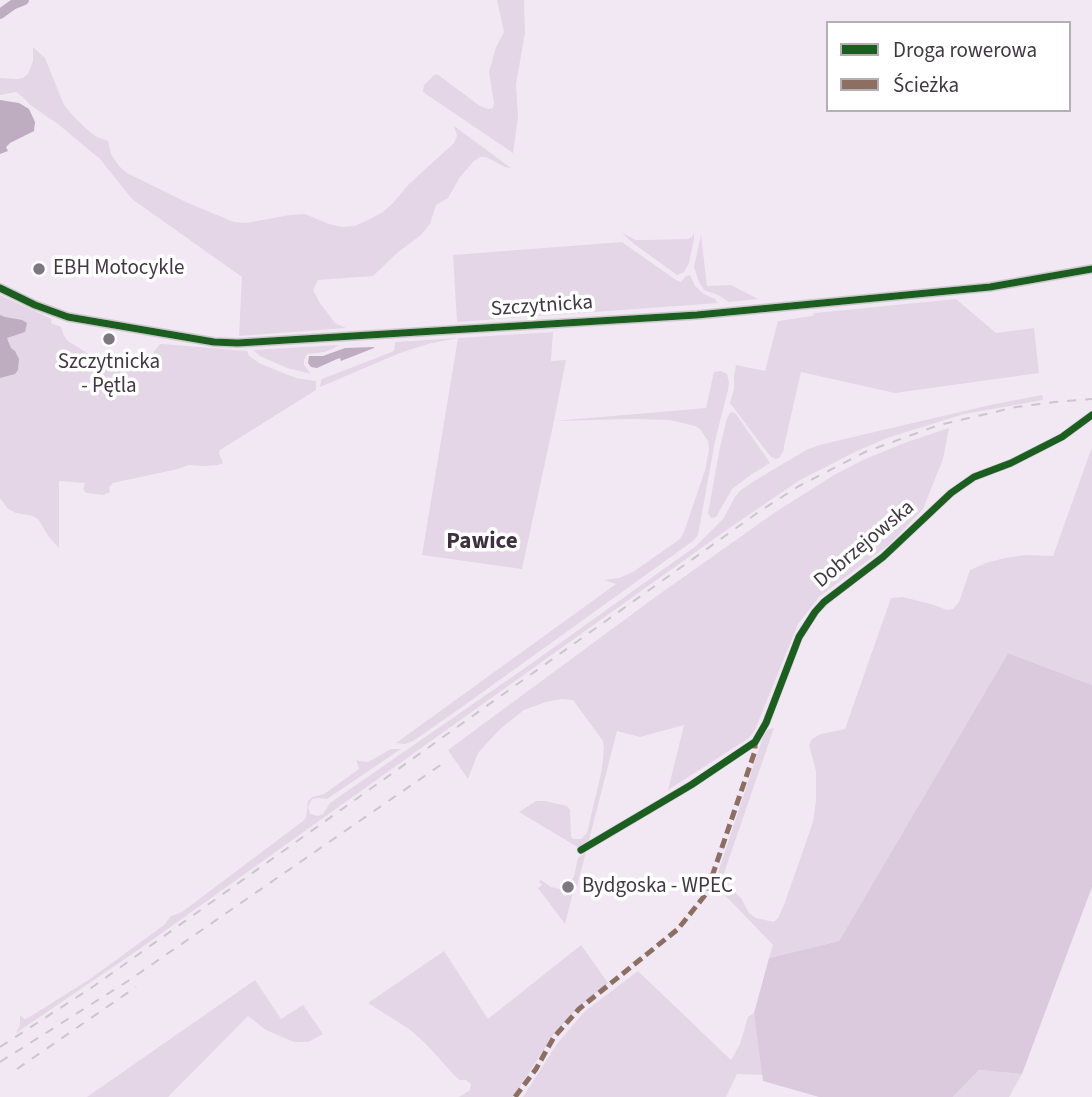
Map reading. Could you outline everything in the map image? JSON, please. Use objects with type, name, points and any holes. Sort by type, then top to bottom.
[{"type":"street","name":"Szczytnicka","points":[[0,288],[48,311],[68,317],[214,342],[239,343],[697,315],[990,287],[1092,270]]},
{"type":"street","name":"Dobrzejowska","points":[[581,850],[691,785],[755,742],[766,723],[799,637],[815,612],[883,557],[951,493],[974,477],[1012,463],[1062,437],[1092,415]]},
{"type":"shaded area","points":[[497,0],[524,0],[525,33],[516,84],[518,117],[513,153],[423,92],[424,85],[437,74],[480,106],[493,108],[489,72],[496,47],[504,32]]},
{"type":"shaded area","points":[[33,47],[45,58],[64,105],[89,131],[108,141],[111,154],[127,173],[234,222],[246,223],[305,214],[329,224],[355,226],[383,212],[454,143],[457,136],[454,126],[511,168],[480,157],[460,177],[448,198],[436,205],[430,224],[421,235],[373,276],[318,280],[313,290],[320,303],[335,323],[346,328],[239,336],[242,277],[132,199],[100,159],[24,98],[16,92],[0,95],[0,78],[17,79],[28,74],[33,61]]},
{"type":"shaded area","points":[[0,100],[19,103],[29,109],[35,122],[34,131],[10,143],[6,147],[8,151],[0,154]]},
{"type":"shaded area","points":[[694,232],[689,263],[684,272],[677,275],[622,233],[636,240],[647,240],[687,239],[692,237]]},
{"type":"shaded area","points":[[701,235],[707,286],[731,285],[758,299],[729,302],[704,290],[694,267]]},
{"type":"shaded area","points":[[622,242],[676,280],[681,282],[690,275],[695,286],[718,303],[457,322],[453,255]]},
{"type":"shaded area","points":[[0,295],[52,319],[51,323],[61,327],[68,341],[87,353],[138,358],[152,354],[160,344],[247,351],[249,356],[261,364],[296,378],[316,381],[316,390],[220,450],[223,463],[218,465],[189,465],[113,483],[109,487],[110,492],[103,495],[86,493],[83,489],[85,483],[59,481],[59,548],[38,519],[8,509],[0,498]]},
{"type":"shaded area","points":[[956,299],[996,333],[1034,328],[1039,373],[895,393],[801,372],[784,450],[779,458],[775,459],[730,403],[736,365],[765,371],[778,321],[812,316],[815,313]]},
{"type":"shaded area","points":[[0,315],[27,323],[25,332],[7,338],[19,359],[18,370],[15,374],[0,378]]},
{"type":"shaded area","points":[[553,332],[551,361],[566,360],[522,569],[422,555],[458,338]]},
{"type":"shaded area","points":[[458,338],[400,353],[320,387],[322,379],[394,351],[395,342]]},
{"type":"shaded area","points":[[340,345],[325,352],[307,354],[304,365],[311,374],[287,368],[253,350]]},
{"type":"shaded area","points":[[374,347],[317,368],[308,363],[309,356],[323,356],[345,348]]},
{"type":"shaded area","points":[[714,372],[727,374],[728,390],[715,441],[698,535],[413,741],[396,743],[616,584],[604,580],[633,572],[680,539],[684,532],[709,450],[708,441],[700,429],[670,420],[554,421],[706,408]]},
{"type":"shaded area","points":[[1042,395],[1043,400],[964,414],[887,438],[800,480],[141,948],[16,1033],[20,1025],[20,1015],[24,1019],[28,1018],[90,979],[164,925],[171,916],[182,912],[303,821],[306,818],[308,801],[312,797],[324,794],[359,769],[356,759],[368,762],[391,749],[401,749],[327,799],[312,799],[308,807],[310,814],[323,814],[330,803],[696,546],[723,519],[741,490],[759,478],[819,445]]},
{"type":"shaded area","points":[[732,412],[770,463],[732,489],[716,517],[711,518],[708,513],[720,447],[727,418]]},
{"type":"shaded area","points":[[949,428],[943,459],[923,509],[890,544],[819,597],[798,624],[755,730],[749,738],[668,790],[684,725],[640,737],[617,731],[589,840],[579,848],[519,812],[536,801],[567,806],[570,810],[573,839],[581,839],[587,833],[602,769],[604,748],[603,741],[573,700],[546,702],[524,710],[499,730],[478,753],[468,779],[448,750],[774,513],[863,460]]},
{"type":"shaded area","points":[[1092,447],[1092,685],[1008,653],[839,941],[769,958],[773,945],[715,882],[764,734],[774,728],[723,876],[724,885],[741,898],[749,913],[756,918],[774,922],[784,905],[813,822],[816,771],[809,745],[812,739],[821,734],[845,729],[891,598],[903,597],[947,610],[953,609],[959,602],[970,570],[1005,558],[1025,555],[1053,556]]},
{"type":"shaded area","points":[[1008,653],[1092,685],[1092,887],[1022,1074],[979,1070],[953,1097],[819,1097],[763,1081],[754,1013],[769,958],[839,941]]},
{"type":"shaded area","points":[[586,852],[565,924],[538,888],[542,885],[539,881],[560,889],[564,896],[569,894],[568,886],[574,876],[578,858]]},
{"type":"shaded area","points":[[581,945],[608,983],[578,1008],[554,1034],[513,1097],[459,1097],[470,1090],[471,1084],[455,1076],[409,1029],[368,1003],[444,951],[488,1019]]},
{"type":"shaded area","points":[[638,971],[731,1060],[740,1044],[748,1017],[754,1013],[764,1075],[737,1074],[726,1097],[523,1097],[557,1044],[584,1012]]},
{"type":"shaded area","points":[[255,980],[281,1019],[303,1005],[323,1034],[308,1042],[294,1042],[266,1030],[248,1016],[168,1097],[87,1097]]},
{"type":"shaded area","points":[[979,1070],[1022,1074],[1009,1097],[953,1097]]},
{"type":"waterway","points":[[0,14],[24,0]]},
{"type":"railway","points":[[0,1047],[94,986],[760,511],[799,486],[865,452],[939,425],[1016,407],[1092,399]]},
{"type":"railway","points":[[0,1062],[128,981],[442,764]]},
{"type":"railway","points":[[17,1069],[136,987]]},
{"type":"marked path","points":[[515,1097],[536,1069],[554,1037],[579,1009],[678,929],[706,894],[755,751],[755,742]]},
{"type":"cycle path","points":[[0,288],[68,317],[214,342],[238,343],[697,315],[990,287],[1092,269]]},
{"type":"cycle path","points":[[581,850],[691,785],[755,742],[766,723],[799,637],[815,612],[824,602],[883,557],[951,493],[974,477],[1011,463],[1062,437],[1092,415]]},
{"type":"place","name":"EBH Motocykle","points":[[39,269]]},
{"type":"place","name":"Szczytnicka - Pętla","points":[[109,339]]},
{"type":"place","name":"Bydgoska - WPEC","points":[[568,887]]},
{"type":"district","name":"Pawice","points":[[482,543]]}]
